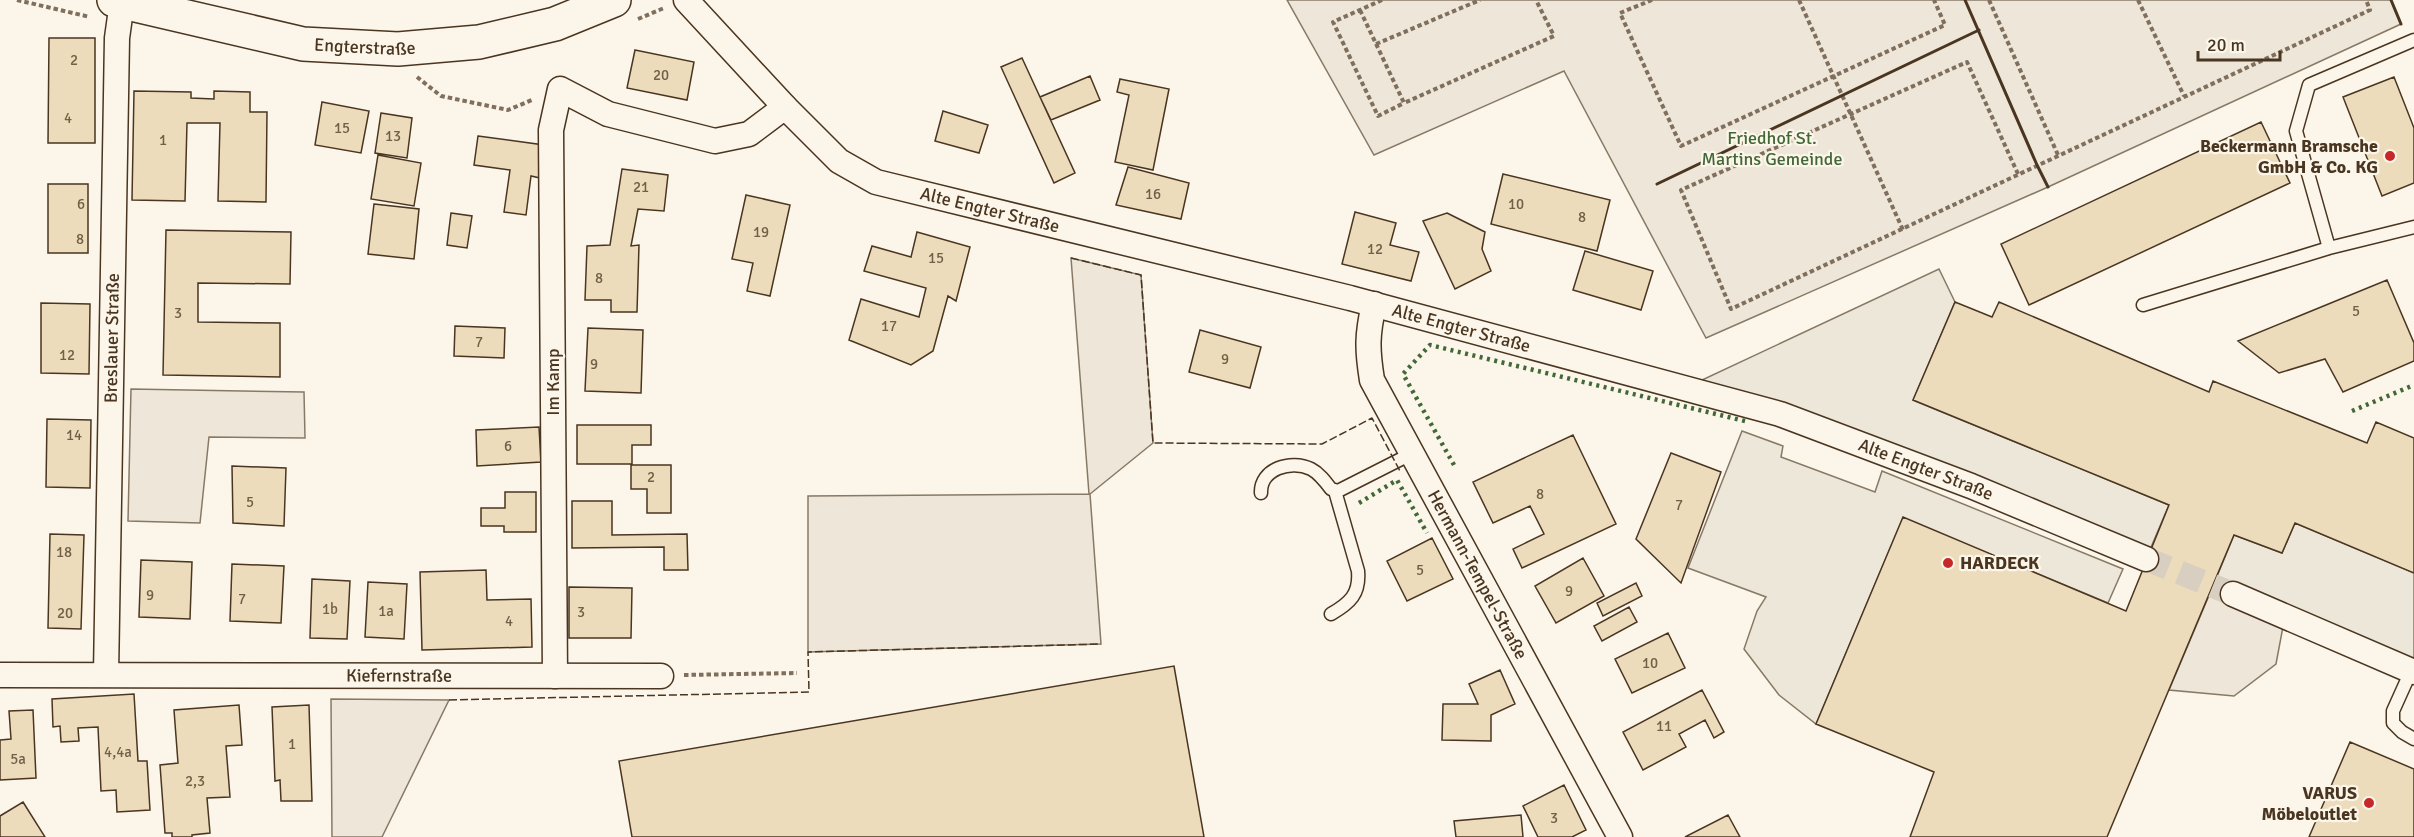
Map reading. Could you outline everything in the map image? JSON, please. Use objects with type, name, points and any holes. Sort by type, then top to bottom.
[{"type":"main road","name":"Engterstraße","points":[[118,1],[303,44],[398,49],[479,42],[555,24],[614,0]]},
{"type":"street","name":"Alte Engter Straße","points":[[686,0],[785,107],[839,161],[876,182],[1374,304],[1780,414],[1971,486],[2146,559]]},
{"type":"street","name":"Breslauer Straße","points":[[106,674],[118,1]]},
{"type":"street","points":[[560,89],[608,114],[715,141],[748,134],[785,107]]},
{"type":"street","name":"Im Kamp","points":[[555,676],[551,130],[560,89]]},
{"type":"street","name":"Hermann-Tempel-Straße","points":[[1374,304],[1367,334],[1367,351],[1372,380],[1620,837]]},
{"type":"street","points":[[2233,594],[2412,672]]},
{"type":"street","name":"Kiefernstraße","points":[[0,675],[662,676]]},
{"type":"lane","points":[[2329,248],[2296,131],[2308,85],[2414,40]]},
{"type":"lane","points":[[2143,305],[2329,248],[2414,227]]},
{"type":"lane","points":[[1335,491],[1412,454]]},
{"type":"lane","points":[[1261,493],[1263,481],[1272,470],[1292,465],[1312,469],[1335,491],[1358,571],[1359,583],[1348,604],[1331,614]]},
{"type":"lane","points":[[2412,672],[2393,711],[2393,723],[2414,739]]},
{"type":"path","points":[[1382,0],[1333,22],[1378,116],[1554,36],[1536,0]]},
{"type":"path","points":[[1376,44],[1480,0]]},
{"type":"path","points":[[1652,0],[1620,13],[1681,146],[1945,26],[1934,0]]},
{"type":"path","points":[[1799,0],[1903,230]]},
{"type":"path","points":[[1989,0],[2058,155]]},
{"type":"path","points":[[2138,0],[2184,96]]},
{"type":"path","points":[[2018,174],[1967,62],[1681,190],[1731,309],[2370,10],[2366,0]]},
{"type":"path","points":[[1360,10],[1404,103]]},
{"type":"path","points":[[412,73],[441,96],[508,110],[560,89]]},
{"type":"path","points":[[662,676],[797,673]]},
{"type":"green space","name":"Friedhof St. Martins Gemeinde","points":[[1287,0],[2391,0],[2401,24],[2048,187],[1706,338],[1564,71],[1374,155]]},
{"type":"green space","points":[[1071,258],[1141,275],[1153,443],[1090,494],[1101,644],[808,652],[808,496],[1089,494]]},
{"type":"green space","points":[[131,389],[304,392],[305,438],[209,437],[200,523],[128,521]]},
{"type":"green space","points":[[2213,586],[2285,616],[2276,664],[2234,696],[2169,690]]},
{"type":"green space","points":[[331,699],[449,700],[382,837],[332,837]]},
{"type":"shaded area","points":[[1939,269],[1955,302],[1913,400],[2169,505],[2146,559],[1685,388]]},
{"type":"shaded area","points":[[1742,431],[1783,446],[1781,457],[1875,492],[1882,471],[2123,569],[2108,603],[1903,518],[1816,724],[1779,695],[1744,649],[1757,611],[1766,597],[1688,568]]},
{"type":"shaded area","points":[[2295,523],[2414,573],[2414,672],[2213,586],[2234,535],[2282,553]]},
{"type":"building","points":[[49,38],[95,38],[95,143],[48,143]]},
{"type":"building","points":[[635,50],[694,62],[687,100],[627,88]]},
{"type":"building","points":[[1022,58],[1075,173],[1054,183],[1001,67]]},
{"type":"building","points":[[1090,76],[1100,100],[1051,120],[1040,97]]},
{"type":"building","name":"Beckermann Bramsche GmbH & Co. KG","points":[[2394,77],[2414,128],[2414,183],[2382,196],[2343,97]]},
{"type":"building","points":[[1120,79],[1169,89],[1153,170],[1115,162],[1129,95],[1117,92]]},
{"type":"building","points":[[134,91],[191,92],[191,98],[214,99],[214,91],[250,92],[250,112],[267,112],[266,202],[218,201],[220,123],[187,123],[185,201],[132,200]]},
{"type":"building","points":[[322,102],[369,111],[361,153],[315,145]]},
{"type":"building","points":[[943,111],[988,125],[979,153],[935,141]]},
{"type":"building","points":[[381,113],[412,118],[407,158],[375,153]]},
{"type":"building","points":[[2261,122],[2290,183],[2029,305],[2001,244]]},
{"type":"building","points":[[478,136],[544,145],[540,178],[531,176],[526,215],[504,212],[510,170],[474,165]]},
{"type":"building","points":[[378,155],[421,163],[414,206],[371,199]]},
{"type":"building","points":[[1128,167],[1189,183],[1181,219],[1116,205]]},
{"type":"building","points":[[622,169],[668,175],[664,211],[638,209],[631,246],[639,245],[637,312],[611,312],[611,300],[585,300],[587,246],[610,245]]},
{"type":"building","points":[[1503,174],[1610,200],[1597,251],[1491,224]]},
{"type":"building","points":[[48,184],[88,184],[88,253],[48,253]]},
{"type":"building","points":[[746,195],[790,205],[770,296],[747,291],[753,263],[732,259]]},
{"type":"building","points":[[374,204],[419,209],[414,259],[368,254]]},
{"type":"building","points":[[1355,212],[1396,223],[1390,245],[1419,252],[1411,281],[1342,264]]},
{"type":"building","points":[[451,213],[472,216],[467,248],[447,245]]},
{"type":"building","points":[[1447,213],[1485,232],[1482,249],[1491,271],[1455,289],[1423,221]]},
{"type":"building","points":[[166,230],[291,232],[290,284],[198,283],[198,322],[280,323],[280,377],[163,375]]},
{"type":"building","points":[[917,232],[970,247],[956,301],[948,296],[933,351],[911,365],[849,340],[861,299],[919,317],[926,288],[864,271],[872,246],[911,257]]},
{"type":"building","points":[[1585,251],[1653,271],[1641,310],[1573,290]]},
{"type":"building","points":[[2387,280],[2414,343],[2414,361],[2343,392],[2325,359],[2279,373],[2238,341]]},
{"type":"building","name":"HARDECK","points":[[1955,302],[1992,317],[1999,302],[2209,392],[2213,381],[2367,443],[2376,422],[2414,438],[2414,573],[2295,523],[2282,553],[2234,535],[2107,837],[1910,837],[1934,772],[1816,724],[1903,517],[2126,611],[2169,505],[1913,400]]},
{"type":"building","points":[[41,303],[90,304],[89,374],[41,373]]},
{"type":"building","points":[[455,326],[505,328],[504,358],[454,356]]},
{"type":"building","points":[[588,328],[643,330],[641,393],[585,391]]},
{"type":"building","points":[[1200,330],[1261,347],[1250,388],[1189,372]]},
{"type":"building","points":[[47,419],[91,420],[90,488],[46,487]]},
{"type":"building","points":[[577,425],[651,425],[651,445],[632,445],[632,465],[671,465],[671,513],[647,513],[647,489],[631,489],[631,464],[577,464]]},
{"type":"building","points":[[539,427],[541,462],[477,466],[476,430]]},
{"type":"building","points":[[1573,435],[1616,524],[1522,568],[1513,549],[1544,534],[1530,506],[1493,523],[1473,482]]},
{"type":"building","points":[[1671,453],[1721,472],[1681,583],[1636,539]]},
{"type":"building","points":[[232,466],[286,468],[284,526],[233,523]]},
{"type":"building","points":[[505,492],[536,492],[536,532],[504,532],[504,526],[481,526],[481,508],[505,508]]},
{"type":"building","points":[[572,501],[612,501],[612,535],[687,534],[688,570],[664,570],[664,547],[572,548]]},
{"type":"building","points":[[50,534],[84,535],[81,629],[48,628]]},
{"type":"building","points":[[1432,538],[1453,579],[1407,601],[1387,561]]},
{"type":"building","points":[[1583,558],[1604,596],[1556,623],[1535,586]]},
{"type":"building","points":[[141,560],[192,562],[190,619],[139,617]]},
{"type":"building","points":[[232,564],[284,566],[281,623],[230,621]]},
{"type":"building","points":[[486,570],[487,600],[531,599],[532,647],[422,650],[420,572]]},
{"type":"building","points":[[312,579],[350,581],[347,639],[310,638]]},
{"type":"building","points":[[368,582],[407,584],[404,639],[365,637]]},
{"type":"building","points":[[1636,583],[1642,596],[1603,616],[1597,603]]},
{"type":"building","points":[[569,587],[632,588],[631,638],[569,638]]},
{"type":"building","points":[[1629,607],[1637,622],[1602,641],[1594,626]]},
{"type":"building","points":[[1668,633],[1685,668],[1632,693],[1615,659]]},
{"type":"building","points":[[1174,666],[1204,837],[632,837],[619,761]]},
{"type":"building","points":[[1500,670],[1515,704],[1491,715],[1491,741],[1442,740],[1443,704],[1478,704],[1469,684]]},
{"type":"building","points":[[1702,690],[1724,732],[1714,738],[1705,720],[1679,734],[1686,747],[1643,770],[1623,732]]},
{"type":"building","points":[[134,694],[138,761],[147,761],[150,810],[117,812],[116,790],[101,791],[98,727],[78,728],[79,741],[61,742],[60,726],[53,727],[52,699]]},
{"type":"building","points":[[239,705],[242,745],[226,746],[230,797],[207,798],[210,833],[192,835],[192,837],[172,837],[172,833],[165,833],[160,765],[178,763],[174,710]]},
{"type":"building","points":[[309,705],[312,801],[281,801],[280,780],[275,781],[272,707]]},
{"type":"building","points":[[33,710],[36,778],[0,780],[0,740],[11,739],[9,711]]},
{"type":"building","name":"VARUS Möbeloutlet","points":[[2350,742],[2414,769],[2414,837],[2309,837]]},
{"type":"building","points":[[1564,785],[1586,830],[1572,837],[1538,837],[1523,806]]},
{"type":"building","points":[[23,802],[45,837],[0,837],[0,816]]},
{"type":"building","points":[[1521,815],[1523,837],[1456,837],[1454,821]]},
{"type":"building","points":[[1728,815],[1740,837],[1685,837]]},
{"type":"tunnel","points":[[2146,559],[2233,594]]},
{"type":"hedge","points":[[1454,465],[1403,374],[1430,345],[1749,422]]},
{"type":"hedge","points":[[2352,411],[2414,385]]},
{"type":"hedge","points":[[1359,503],[1397,480],[1427,533]]},
{"type":"fence","points":[[1071,258],[1141,275],[1153,443],[1322,444],[1372,418],[1401,473]]},
{"type":"fence","points":[[449,700],[809,692],[808,652],[1101,644]]},
{"type":"wall","points":[[1965,0],[2048,187]]},
{"type":"wall","points":[[2391,0],[2401,24]]},
{"type":"wall","points":[[1657,184],[1979,30]]},
{"type":"place","name":"Beckermann Bramsche GmbH & Co. KG","points":[[2390,156]]},
{"type":"place","name":"HARDECK","points":[[1948,563]]},
{"type":"place","name":"VARUS Möbeloutlet","points":[[2369,803]]}]
